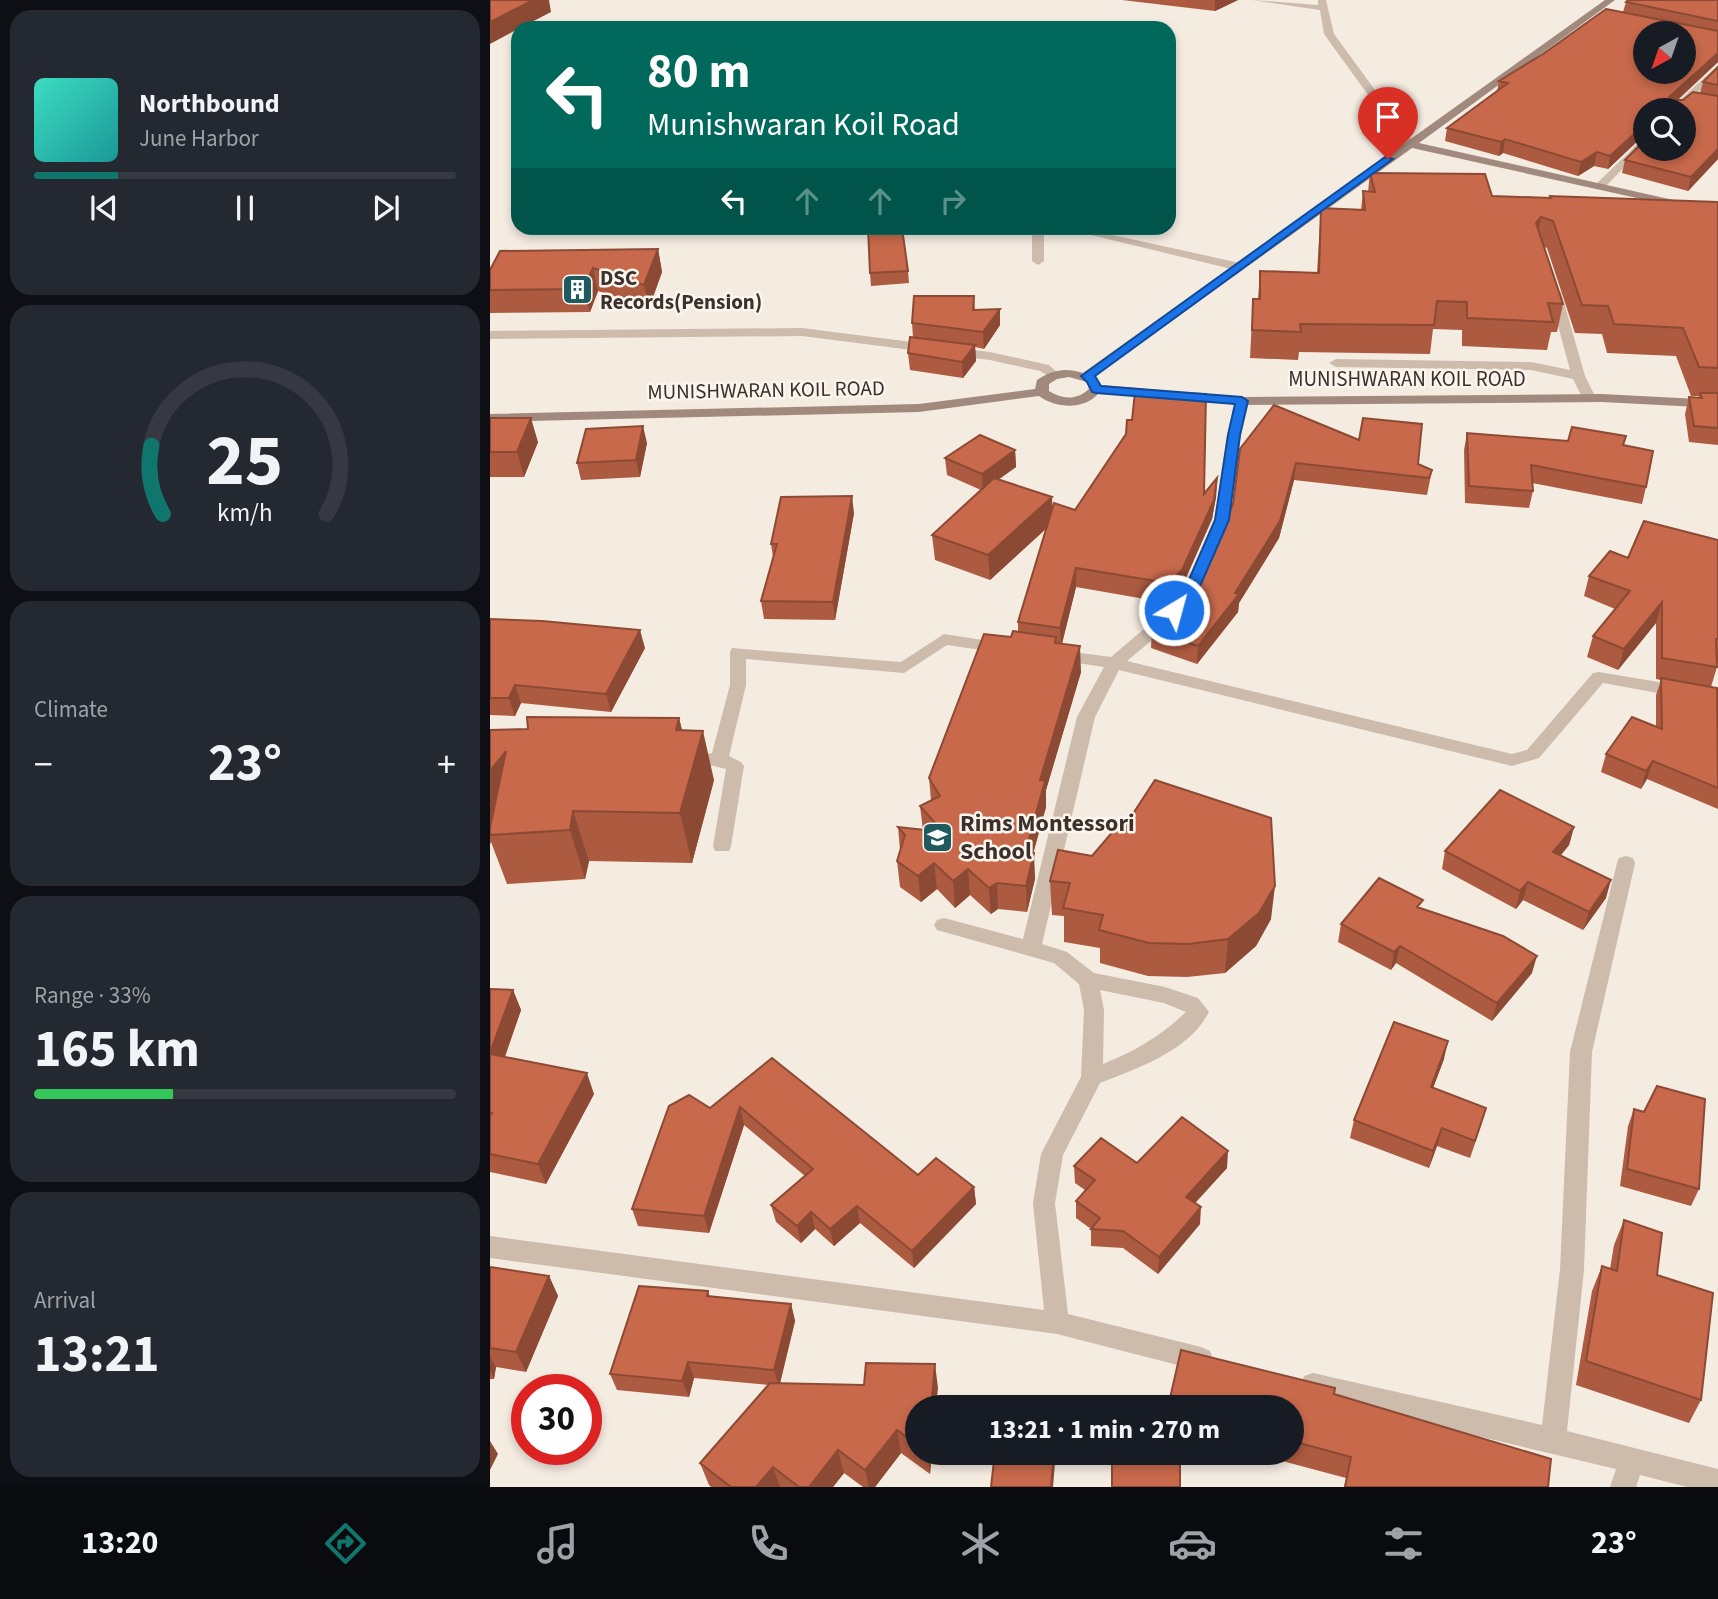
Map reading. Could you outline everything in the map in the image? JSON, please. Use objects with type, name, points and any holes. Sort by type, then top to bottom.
[{"type":"street","points":[[1256,0],[1323,4],[1329,34],[1409,144],[1718,213]]},
{"type":"street","points":[[1087,376],[1611,0]]},
{"type":"street","points":[[1595,14],[1608,17]]},
{"type":"street","points":[[1692,98],[1718,68]]},
{"type":"street","points":[[1599,187],[1633,152]]},
{"type":"street","points":[[1038,235],[1038,261]]},
{"type":"street","points":[[1098,235],[1240,268]]},
{"type":"street","points":[[1552,284],[1578,376],[1589,398]]},
{"type":"street","points":[[490,335],[802,332],[990,356],[1044,368],[1053,375]]},
{"type":"street","points":[[1336,363],[1531,366],[1578,376]]},
{"type":"street","points":[[1070,373],[1087,376],[1093,380],[1096,389],[1088,398],[1071,402],[1053,400],[1042,392],[1042,383],[1053,375],[1070,373]]},
{"type":"street","name":"MUNISHWARAN KOIL ROAD","points":[[1096,389],[1242,401],[1589,398],[1718,404]]},
{"type":"street","name":"MUNISHWARAN KOIL ROAD","points":[[490,418],[919,408],[1042,392]]},
{"type":"street","points":[[1031,949],[1086,718],[1114,663],[1158,626],[1190,593],[1222,520],[1234,435],[1242,401]]},
{"type":"street","points":[[719,759],[738,685],[738,652],[774,658],[904,668],[944,639],[1114,663],[1512,760],[1533,754],[1600,677],[1718,698]]},
{"type":"street","points":[[694,759],[719,759],[735,766],[722,846]]},
{"type":"street","points":[[1553,1440],[1572,1270],[1581,1052],[1626,863]]},
{"type":"street","points":[[944,925],[1059,957],[1088,980],[1165,995],[1191,1004],[1199,1012],[1171,1040],[1134,1061],[1092,1077]]},
{"type":"street","points":[[1057,1323],[1044,1203],[1052,1154],[1092,1077],[1094,1010],[1088,980]]},
{"type":"street","points":[[490,1247],[1057,1323],[1221,1364]]},
{"type":"street","points":[[1287,1379],[1553,1440],[1718,1482]]},
{"type":"street","points":[[1623,1487],[1632,1460]]},
{"type":"building","points":[[490,0],[533,0],[490,22]]},
{"type":"building","points":[[1718,0],[1718,21],[1626,2]]},
{"type":"building","points":[[1606,9],[1667,21],[1633,21],[1633,84],[1683,84],[1670,98],[1633,98],[1633,135],[1610,156],[1597,152],[1581,162],[1505,139],[1501,142],[1447,128],[1508,83],[1499,81],[1543,54]]},
{"type":"building","points":[[1696,27],[1718,31],[1718,53],[1696,73]]},
{"type":"building","points":[[1718,67],[1718,85],[1703,82]]},
{"type":"building","points":[[1693,92],[1718,96],[1718,149],[1691,177],[1625,160],[1633,152],[1633,161],[1696,161],[1696,98],[1686,98]]},
{"type":"building","points":[[1370,173],[1485,174],[1492,196],[1718,202],[1718,368],[1699,367],[1683,328],[1614,324],[1608,306],[1582,305],[1553,221],[1541,217],[1536,223],[1563,304],[1548,303],[1553,322],[1467,318],[1467,302],[1437,301],[1434,325],[1300,324],[1301,332],[1252,330],[1253,299],[1260,299],[1260,271],[1319,273],[1321,208],[1365,210],[1363,191],[1375,192]]},
{"type":"building","points":[[868,235],[903,235],[908,271],[870,273]]},
{"type":"building","points":[[658,249],[644,285],[593,268],[584,289],[490,290],[490,270],[500,251]]},
{"type":"building","points":[[914,296],[974,296],[973,310],[1000,309],[983,332],[912,323]]},
{"type":"building","points":[[910,337],[975,345],[962,362],[908,353]]},
{"type":"building","points":[[1135,392],[1206,394],[1204,494],[1217,478],[1214,500],[1182,570],[1168,583],[1076,568],[1060,628],[1018,622],[1054,503],[1075,510],[1126,434],[1127,420],[1132,420]]},
{"type":"building","points":[[1700,393],[1718,393],[1718,428],[1694,426],[1689,397],[1702,398]]},
{"type":"building","points":[[1274,405],[1359,440],[1363,418],[1422,424],[1418,464],[1432,470],[1429,478],[1296,463],[1280,521],[1235,593],[1239,594],[1198,646],[1152,630],[1201,577],[1233,504],[1240,449]]},
{"type":"building","points":[[490,418],[531,418],[517,452],[490,452]]},
{"type":"building","points":[[643,426],[636,460],[577,463],[586,429]]},
{"type":"building","points":[[1572,427],[1626,436],[1623,445],[1653,451],[1646,487],[1531,465],[1533,491],[1469,486],[1467,433],[1568,441]]},
{"type":"building","points":[[980,435],[1015,450],[982,474],[945,458]]},
{"type":"building","points":[[994,478],[1052,497],[988,555],[932,535]]},
{"type":"building","points":[[852,496],[833,602],[761,601],[777,544],[771,544],[781,497]]},
{"type":"building","points":[[1644,521],[1718,540],[1717,667],[1662,658],[1662,602],[1624,649],[1593,636],[1630,591],[1589,576],[1610,551],[1628,558]]},
{"type":"building","points":[[490,619],[640,630],[606,694],[515,685],[509,698],[490,698]]},
{"type":"building","points":[[1013,631],[1056,637],[1055,643],[1080,646],[1040,780],[1045,781],[1026,850],[1034,853],[1026,886],[997,883],[989,888],[968,869],[953,881],[934,863],[918,876],[897,861],[905,835],[898,827],[943,832],[920,806],[940,796],[929,778],[984,634],[1011,637]]},
{"type":"building","points":[[1661,678],[1717,688],[1718,788],[1653,761],[1646,771],[1606,754],[1632,717],[1662,729]]},
{"type":"building","points":[[527,717],[679,718],[676,730],[703,731],[680,813],[573,811],[570,830],[490,835],[506,751],[490,771],[490,730],[528,729]]},
{"type":"building","points":[[1155,780],[1271,818],[1275,886],[1259,913],[1228,939],[1189,944],[1149,943],[1099,930],[1103,915],[1063,908],[1070,883],[1050,881],[1058,850],[1092,856],[1115,829],[1123,829]]},
{"type":"building","points":[[1500,790],[1574,827],[1553,852],[1611,880],[1589,912],[1528,882],[1520,891],[1445,851]]},
{"type":"building","points":[[1379,878],[1423,900],[1417,907],[1503,936],[1537,956],[1497,1003],[1400,946],[1394,952],[1341,924]]},
{"type":"building","points":[[490,989],[513,990],[490,1053]]},
{"type":"building","points":[[1394,1022],[1448,1041],[1431,1087],[1486,1108],[1475,1141],[1442,1128],[1433,1151],[1354,1120]]},
{"type":"building","points":[[490,1054],[587,1073],[538,1164],[490,1154]]},
{"type":"building","points":[[772,1058],[918,1175],[936,1158],[974,1187],[912,1251],[857,1206],[830,1229],[811,1212],[797,1226],[771,1205],[813,1169],[740,1107],[704,1216],[632,1209],[669,1106],[689,1095],[710,1108]]},
{"type":"building","points":[[1657,1086],[1705,1099],[1699,1189],[1627,1169],[1634,1109],[1644,1112]]},
{"type":"building","points":[[1182,1117],[1228,1151],[1186,1197],[1201,1207],[1159,1257],[1123,1231],[1091,1229],[1100,1218],[1076,1201],[1095,1180],[1074,1166],[1101,1138],[1137,1163]]},
{"type":"building","points":[[1624,1220],[1662,1233],[1657,1275],[1713,1293],[1701,1400],[1586,1361],[1602,1266],[1617,1271]]},
{"type":"building","points":[[490,1267],[549,1276],[516,1352],[490,1348]]},
{"type":"building","points":[[639,1286],[708,1291],[707,1296],[791,1304],[774,1370],[688,1362],[682,1381],[610,1374]]},
{"type":"building","points":[[1181,1350],[1335,1388],[1334,1394],[1551,1459],[1548,1487],[1345,1487],[1351,1457],[1304,1444],[1304,1395],[1171,1395]]},
{"type":"building","points":[[866,1363],[935,1364],[932,1395],[905,1395],[905,1436],[897,1430],[865,1470],[838,1450],[809,1487],[799,1487],[773,1467],[756,1487],[731,1487],[700,1463],[770,1383],[864,1385]]},
{"type":"building","points":[[994,1465],[1053,1465],[1051,1487],[991,1487]]},
{"type":"building","points":[[1112,1465],[1180,1465],[1180,1487],[1112,1487]]},
{"type":"place","name":"DSC Records(Pension)","points":[[577,290]]},
{"type":"place","name":"Rims Montessori School","points":[[937,837]]},
{"type":"route","points":[[1174,610],[1190,593],[1222,520],[1234,435],[1242,401],[1096,389],[1096,384],[1087,376],[1388,159]]}]
